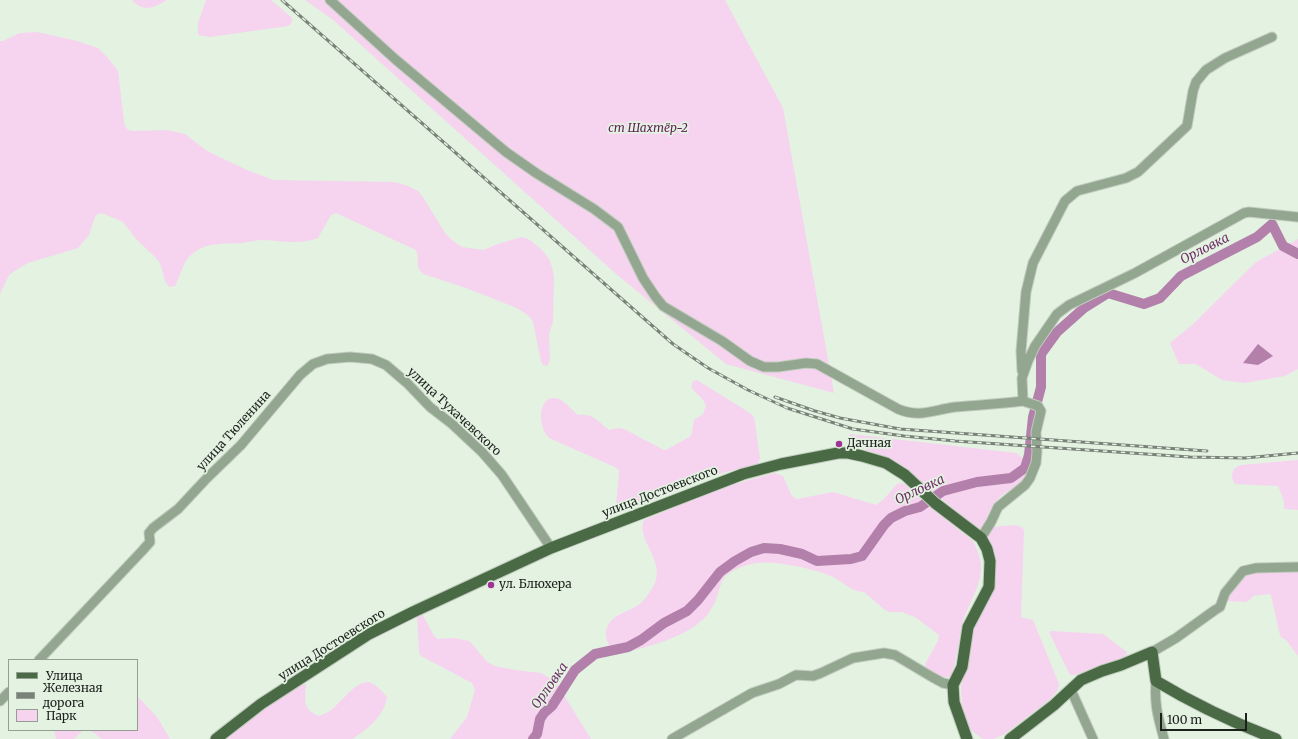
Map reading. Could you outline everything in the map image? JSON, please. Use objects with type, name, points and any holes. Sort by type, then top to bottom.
[{"type":"main road","name":"улица Достоевского","points":[[216,739],[261,704],[369,634],[551,548],[743,474],[781,464],[838,453],[848,453],[886,463],[905,475],[935,503],[981,538],[987,550],[990,561],[988,587],[968,627],[962,667],[953,685]]},
{"type":"main road","points":[[1010,739],[1054,705],[1081,680],[1152,652],[1156,681],[1190,701],[1254,731],[1276,739]]},
{"type":"main road","points":[[953,685],[954,702],[968,739]]},
{"type":"street","points":[[330,0],[395,59],[506,152],[536,173],[594,209],[618,227],[643,278],[663,306],[722,341],[750,361],[764,367],[773,368],[806,363],[817,364],[898,409],[908,413],[919,414],[955,408],[1023,401],[1035,405],[1041,410],[1036,432],[1037,452],[1034,469],[1025,485],[998,507],[981,538]]},
{"type":"street","points":[[1023,401],[1021,351],[1026,292],[1033,263],[1065,201],[1077,191],[1126,178],[1138,172],[1187,126],[1196,82],[1206,70],[1225,58],[1272,37]]},
{"type":"street","points":[[1022,378],[1035,346],[1057,314],[1069,305],[1135,273],[1244,213],[1249,212],[1298,217]]},
{"type":"street","name":"улица Тюленина","points":[[40,659],[150,542],[149,533],[153,528],[178,509],[206,478],[241,445],[300,375],[313,364],[327,359],[350,357]]},
{"type":"street","name":"улица Тухачевского","points":[[350,357],[372,359],[386,364],[430,407],[452,424],[478,448],[502,474],[551,548]]},
{"type":"street","points":[[1152,652],[1176,638],[1220,607],[1225,593],[1243,571],[1256,568],[1298,567]]},
{"type":"street","points":[[672,739],[752,693],[779,684],[796,675],[813,676],[853,658],[884,653],[896,655],[937,680],[953,685]]},
{"type":"street","points":[[1156,681],[1156,711],[1164,739]]},
{"type":"street","points":[[1071,690],[1093,739]]},
{"type":"street","points":[[0,701],[8,693]]},
{"type":"green space","points":[[132,0],[167,0],[153,7],[145,8],[136,4]]},
{"type":"green space","points":[[206,0],[271,0],[291,17],[291,24],[288,26],[210,37],[198,35],[198,23]]},
{"type":"green space","name":"ст Шахтёр-2","points":[[305,0],[725,0],[783,108],[834,393],[726,364],[615,273],[332,19]]},
{"type":"green space","points":[[37,32],[77,41],[98,48],[108,58],[118,71],[124,121],[128,130],[167,130],[185,134],[207,151],[247,170],[274,180],[394,182],[408,186],[418,191],[445,233],[462,247],[483,250],[522,237],[530,240],[542,250],[549,259],[554,277],[553,322],[549,334],[550,360],[547,366],[543,365],[541,361],[533,322],[529,316],[517,308],[466,288],[423,274],[418,267],[416,250],[336,213],[331,215],[318,238],[311,240],[291,242],[260,240],[242,243],[216,244],[203,247],[189,257],[175,286],[169,287],[165,281],[160,263],[154,256],[136,239],[123,222],[102,213],[95,217],[89,235],[78,248],[28,263],[16,270],[9,275],[0,294],[0,41],[20,33]]},
{"type":"green space","points":[[1298,239],[1298,369],[1285,376],[1244,383],[1222,380],[1196,364],[1179,364],[1170,343],[1192,325],[1256,262]]},
{"type":"green space","points":[[697,380],[754,417],[760,459],[757,464],[719,474],[623,512],[617,512],[616,507],[619,471],[617,468],[549,438],[543,428],[541,415],[543,405],[549,399],[554,398],[562,400],[578,415],[592,416],[609,430],[619,428],[624,429],[666,450],[691,436],[694,420],[703,414],[706,406],[705,403],[691,387],[693,381]]},
{"type":"green space","points":[[850,434],[1016,453],[1025,460],[1026,476],[1020,484],[997,500],[982,529],[978,529],[902,466],[886,457],[849,442],[848,438]]},
{"type":"green space","points":[[1298,460],[1298,510],[1284,508],[1284,501],[1278,486],[1235,484],[1232,478],[1233,470],[1241,465]]},
{"type":"green space","points":[[775,473],[783,476],[791,494],[797,499],[833,492],[876,505],[884,499],[897,484],[902,483],[927,505],[973,541],[980,559],[981,572],[963,621],[951,676],[943,677],[935,675],[926,667],[925,664],[938,641],[939,635],[915,617],[902,612],[890,612],[885,610],[864,592],[859,592],[824,573],[784,564],[764,562],[739,568],[727,575],[722,582],[715,602],[708,614],[684,633],[637,649],[616,653],[613,650],[606,638],[606,630],[608,625],[616,616],[640,604],[653,587],[657,577],[657,568],[642,528],[644,520],[724,487]]},
{"type":"green space","points":[[1013,525],[1022,527],[1024,531],[1021,617],[1033,620],[1059,686],[1056,693],[1049,700],[1003,735],[993,739],[983,739],[972,731],[966,721],[962,704],[961,687],[974,627],[986,603],[987,539],[993,527]]},
{"type":"green space","points":[[1298,571],[1298,656],[1286,640],[1280,635],[1271,595],[1253,596],[1250,600],[1245,602],[1227,601],[1224,598],[1242,575],[1256,572]]},
{"type":"green space","points":[[420,614],[423,615],[434,636],[438,639],[454,638],[469,641],[487,662],[495,666],[541,673],[555,681],[591,739],[450,739],[467,717],[475,690],[472,683],[421,656],[419,653],[417,617]]},
{"type":"green space","points":[[1049,632],[1103,634],[1127,652],[1125,657],[1120,660],[1104,664],[1075,675],[1070,675]]},
{"type":"green space","points":[[301,682],[306,685],[305,700],[307,707],[319,716],[332,709],[351,690],[362,683],[367,682],[378,687],[387,697],[386,704],[379,716],[369,727],[352,739],[221,739]]},
{"type":"green space","points":[[138,697],[157,717],[170,739],[102,739],[91,731],[138,731]]},
{"type":"green space","points":[[54,731],[82,731],[74,739],[56,739]]},
{"type":"shaded area","points":[[1258,344],[1273,356],[1258,365],[1243,363]]},
{"type":"waterway","name":"Орловка","points":[[533,739],[537,734],[540,719],[552,706],[575,670],[595,654],[628,647],[641,640],[664,623],[687,611],[698,600],[720,572],[751,552],[764,548],[780,549],[802,554],[817,561],[851,559],[862,556],[884,525],[891,518],[905,511],[920,507],[943,491],[977,482],[1011,478],[1025,468],[1029,455],[1033,417],[1041,387],[1041,354],[1057,332],[1084,308],[1108,293],[1144,304],[1160,298],[1181,276],[1257,237],[1272,224],[1283,246],[1298,254]]},
{"type":"railway","points":[[282,0],[673,344],[708,368],[748,390],[787,408],[853,429],[955,441],[1190,457],[1245,458],[1298,453]]},
{"type":"railway","points":[[775,397],[840,418],[900,429],[1207,451]]},
{"type":"place","name":"Дачная","points":[[839,444]]},
{"type":"place","name":"ул. Блюхера","points":[[491,585]]}]
